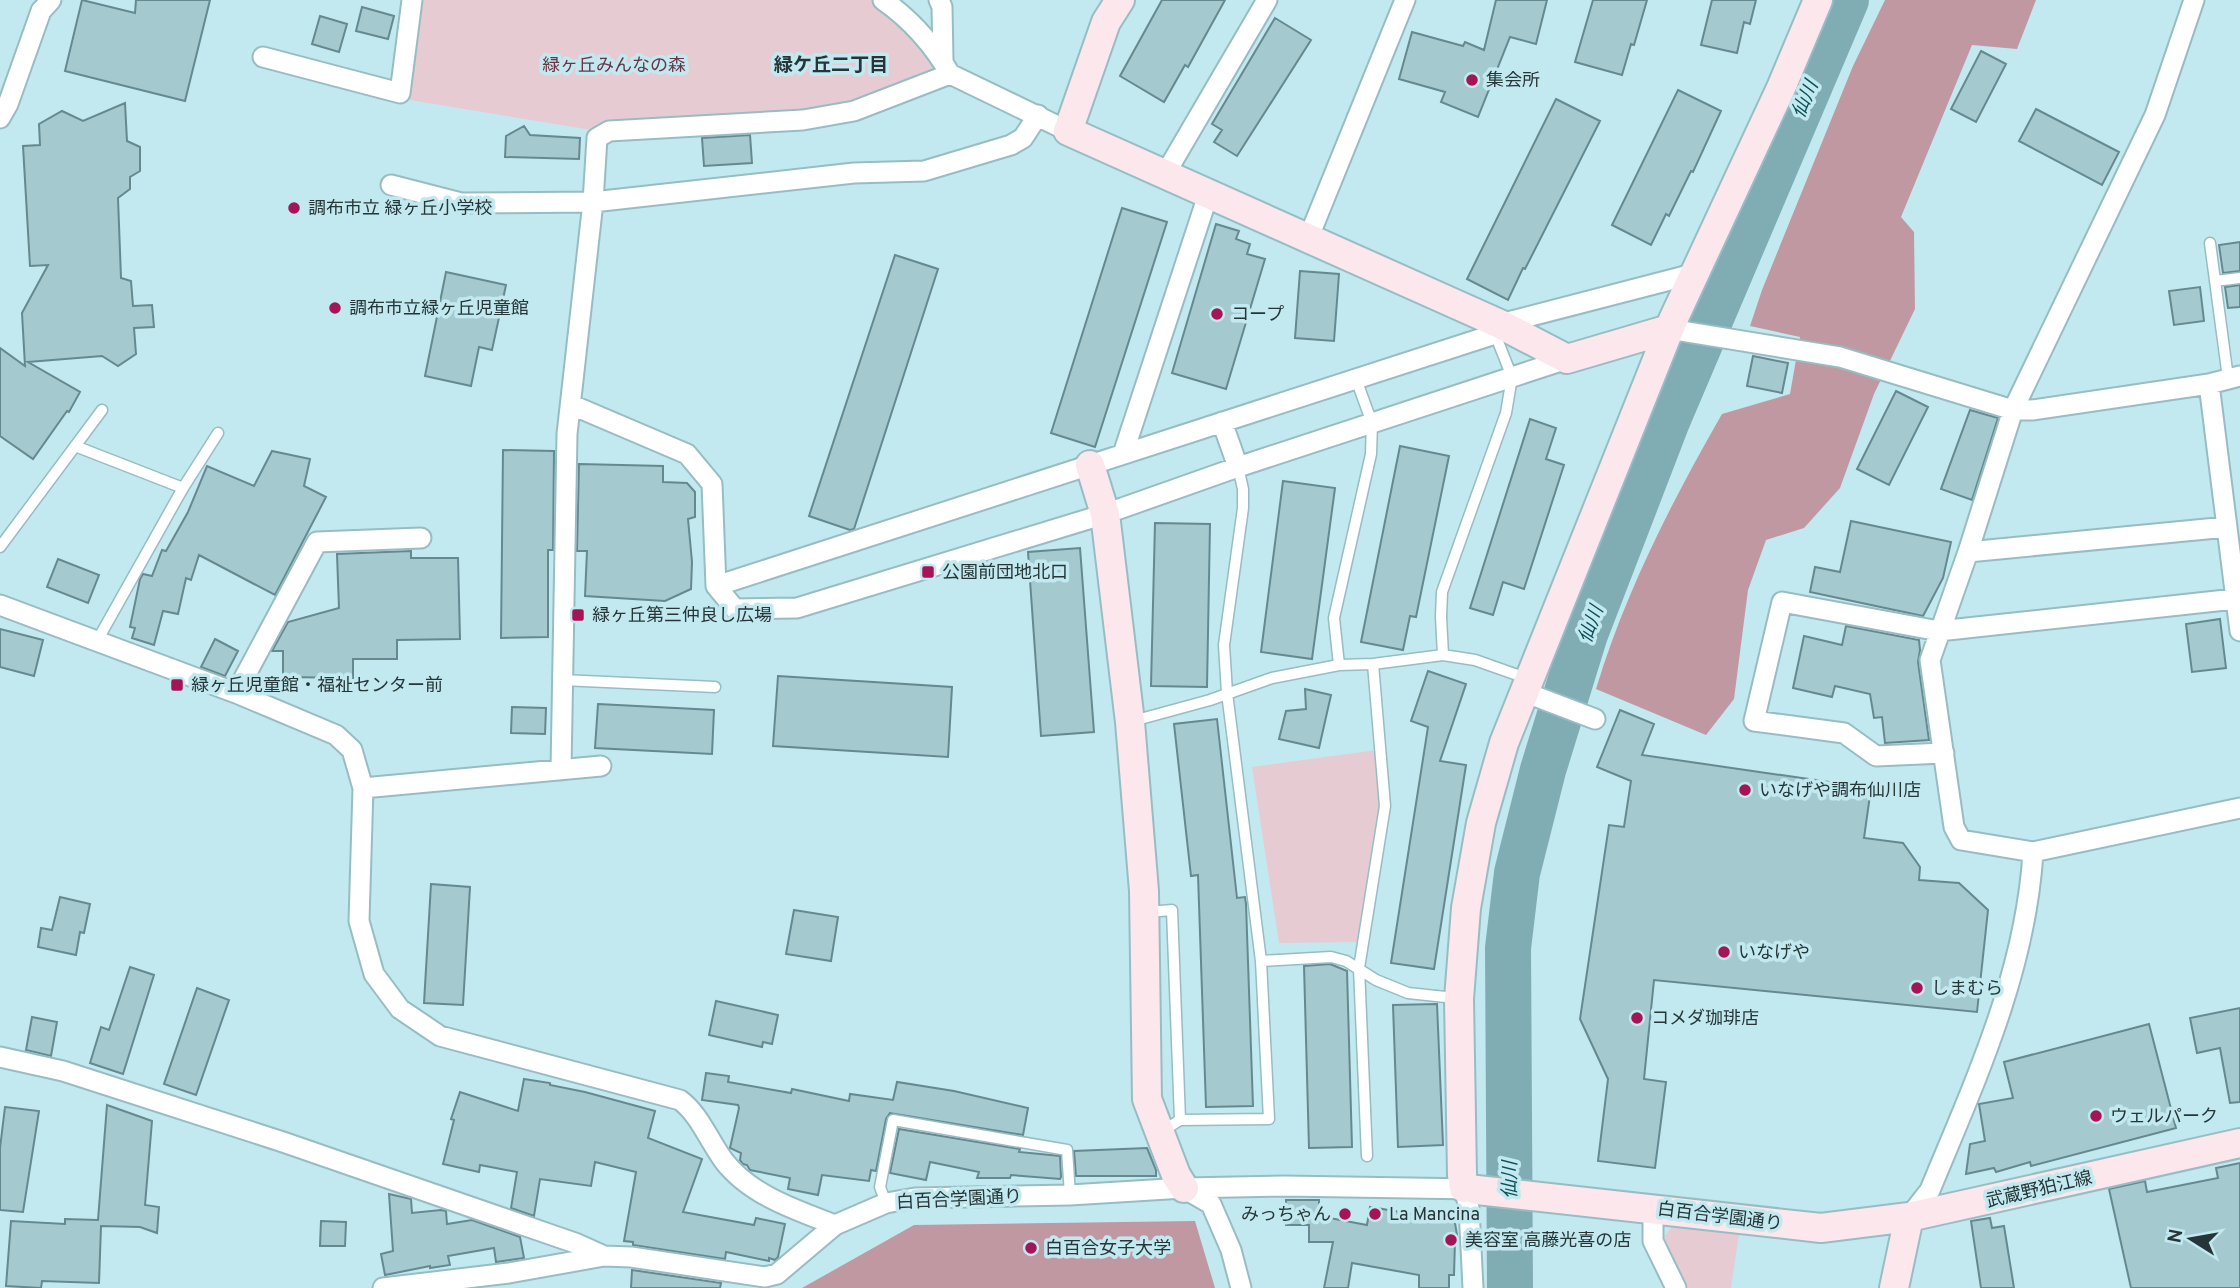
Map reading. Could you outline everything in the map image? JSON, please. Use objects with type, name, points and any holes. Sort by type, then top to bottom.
[{"type":"street","points":[[0,118],[8,104],[41,11],[51,0]]},
{"type":"street","points":[[263,58],[400,93],[412,0]]},
{"type":"street","points":[[883,0],[910,22],[946,68],[1164,176],[1308,239],[1497,329],[1567,359]]},
{"type":"street","points":[[939,0],[946,68]]},
{"type":"street","points":[[1069,131],[1106,22],[1120,0]]},
{"type":"street","points":[[1164,176],[1267,0]]},
{"type":"street","points":[[1308,239],[1405,0]]},
{"type":"street","points":[[1473,1288],[1470,1189],[1462,1175],[1460,999],[1466,908],[1481,823],[1504,743],[1533,690],[1679,331],[1693,274],[1781,88],[1818,0]]},
{"type":"street","points":[[2194,0],[2155,114],[2013,410],[1930,660],[1954,827],[1958,836],[1968,843],[2033,852],[2240,808]]},
{"type":"street","points":[[561,769],[567,434],[593,202],[597,138],[604,132],[803,120],[854,111],[946,68]]},
{"type":"street","points":[[391,185],[461,203],[593,202],[854,173],[924,171],[1011,145],[1023,138],[1038,115]]},
{"type":"street","points":[[1123,454],[1208,195]]},
{"type":"street","points":[[716,586],[1356,379],[1497,329],[1693,274]]},
{"type":"street","points":[[572,405],[687,454],[712,484],[716,586],[735,609],[797,608],[1105,514],[1238,467],[1567,359],[1679,331],[1840,357],[2013,410],[2032,410],[2226,379],[2227,527],[2240,631]]},
{"type":"street","points":[[1222,422],[1238,467]]},
{"type":"street","points":[[1090,466],[1105,514],[1130,722],[1144,913],[1147,1099],[1171,1126],[1175,1175],[1184,1188],[1211,1205],[1231,1250],[1241,1288]]},
{"type":"street","points":[[1968,552],[2227,527]]},
{"type":"street","points":[[236,693],[317,542],[421,538]]},
{"type":"street","points":[[1944,753],[1876,756],[1844,733],[1754,722],[1782,602],[1939,631],[2235,599]]},
{"type":"street","points":[[0,605],[236,693],[337,735],[352,750],[363,788],[359,921],[374,974],[400,1009],[440,1036],[680,1100],[689,1106],[698,1118],[706,1136],[725,1163],[747,1184],[773,1199],[835,1225]]},
{"type":"street","points":[[1533,690],[1597,720]]},
{"type":"street","points":[[363,788],[601,766]]},
{"type":"street","points":[[1895,1288],[1909,1217],[1930,1190],[2007,995],[2025,924],[2033,852]]},
{"type":"street","points":[[0,1057],[63,1072],[284,1142],[575,1243],[604,1256]]},
{"type":"street","name":"武蔵野狛江線","points":[[1909,1217],[2240,1143]]},
{"type":"street","name":"白百合学園通り","points":[[383,1288],[509,1273],[604,1256],[631,1257],[765,1277],[777,1273],[835,1225],[886,1203],[915,1198],[1284,1186],[1470,1189],[1821,1228],[1909,1217]]},
{"type":"street","points":[[1653,1208],[1653,1241],[1670,1283]]},
{"type":"lane","points":[[2210,243],[2226,379]]},
{"type":"lane","points":[[2215,281],[2240,278]]},
{"type":"lane","points":[[1443,655],[1443,592],[1506,413],[1512,377],[1497,329]]},
{"type":"lane","points":[[1339,665],[1334,618],[1371,454],[1372,423],[1356,379]]},
{"type":"lane","points":[[0,547],[102,410]]},
{"type":"lane","points":[[97,641],[183,488],[218,433]]},
{"type":"lane","points":[[75,446],[183,488]]},
{"type":"lane","points":[[1171,1126],[1269,1119],[1261,961],[1227,693],[1224,645],[1243,508],[1243,489],[1238,467]]},
{"type":"lane","points":[[1130,722],[1210,700],[1272,678],[1339,665],[1373,664],[1443,655],[1475,660],[1533,690]]},
{"type":"lane","points":[[1367,1156],[1359,968],[1385,806],[1373,664]]},
{"type":"lane","points":[[562,680],[715,687]]},
{"type":"lane","points":[[1261,961],[1331,957],[1408,993],[1460,999]]},
{"type":"lane","points":[[886,1203],[880,1187],[893,1120],[1067,1150],[1070,1195]]},
{"type":"green space","name":"緑ヶ丘みんなの森","points":[[412,0],[883,0],[950,74],[854,111],[604,132],[404,99]]},
{"type":"green space","points":[[1377,750],[1383,786],[1357,942],[1279,943],[1252,767]]},
{"type":"green space","points":[[1674,1224],[1739,1234],[1731,1288],[1688,1288],[1664,1237]]},
{"type":"shaded area","points":[[1885,0],[2036,0],[2017,49],[1972,45],[1901,217],[1914,232],[1915,309],[1874,394],[1840,488],[1804,528],[1766,540],[1748,590],[1734,699],[1706,735],[1596,689],[1621,618],[1651,548],[1722,414],[1790,394],[1800,337],[1750,326],[1762,290],[1853,66]]},
{"type":"shaded area","name":"白百合女子大学","points":[[1195,1221],[1215,1288],[802,1288],[914,1225]]},
{"type":"building","points":[[82,0],[135,13],[136,0],[210,0],[185,101],[65,71]]},
{"type":"building","points":[[1162,0],[1225,0],[1188,67],[1185,65],[1164,102],[1120,76]]},
{"type":"building","points":[[1496,0],[1547,0],[1536,44],[1510,37],[1478,117],[1441,102],[1445,92],[1399,79],[1412,32],[1463,46],[1465,42],[1484,50]]},
{"type":"building","points":[[1593,0],[1647,0],[1622,75],[1575,62]]},
{"type":"building","points":[[1712,0],[1756,0],[1750,24],[1744,22],[1737,53],[1701,45]]},
{"type":"building","points":[[362,7],[394,16],[388,39],[356,31]]},
{"type":"building","points":[[320,16],[347,24],[339,52],[312,44]]},
{"type":"building","points":[[1275,18],[1311,40],[1237,156],[1214,142],[1222,130],[1212,124]]},
{"type":"building","points":[[1981,51],[2006,64],[1976,122],[1951,109]]},
{"type":"building","points":[[1678,90],[1721,111],[1693,172],[1691,171],[1669,216],[1666,214],[1651,245],[1612,225]]},
{"type":"building","points":[[1556,99],[1600,121],[1508,300],[1467,279]]},
{"type":"building","points":[[125,103],[127,141],[140,147],[140,171],[130,177],[130,189],[118,198],[121,278],[131,281],[133,306],[152,305],[154,327],[134,328],[136,354],[118,366],[102,356],[28,362],[80,392],[69,412],[67,411],[33,459],[0,436],[0,348],[25,366],[22,313],[48,265],[30,266],[23,146],[40,145],[39,124],[62,111],[83,121]]},
{"type":"building","points":[[2036,109],[2119,152],[2102,185],[2019,141]]},
{"type":"building","points":[[524,126],[530,135],[580,138],[579,159],[505,157],[506,136]]},
{"type":"building","points":[[750,135],[752,163],[704,166],[702,138]]},
{"type":"building","points":[[1122,208],[1167,222],[1095,447],[1051,433]]},
{"type":"building","points":[[1216,224],[1239,231],[1236,239],[1250,244],[1247,254],[1265,259],[1226,389],[1172,373]]},
{"type":"building","points":[[2240,242],[2240,271],[2223,273],[2219,245]]},
{"type":"building","points":[[895,255],[938,269],[854,529],[850,530],[809,516]]},
{"type":"building","points":[[1300,271],[1339,274],[1334,341],[1295,338]]},
{"type":"building","points":[[446,272],[506,285],[492,350],[479,347],[471,386],[425,376]]},
{"type":"building","points":[[2240,285],[2240,307],[2228,308],[2225,287]]},
{"type":"building","points":[[2200,287],[2204,321],[2174,325],[2169,291]]},
{"type":"building","points":[[1753,356],[1788,363],[1782,393],[1747,386]]},
{"type":"building","points":[[1896,391],[1928,407],[1889,485],[1857,469]]},
{"type":"building","points":[[1970,410],[1998,418],[1972,500],[1941,489]]},
{"type":"building","points":[[1530,419],[1556,428],[1546,459],[1564,465],[1524,589],[1503,582],[1493,615],[1470,608]]},
{"type":"building","points":[[1400,446],[1449,456],[1416,617],[1410,616],[1403,650],[1361,642]]},
{"type":"building","points":[[503,450],[554,451],[553,550],[548,550],[548,637],[501,638]]},
{"type":"building","points":[[272,451],[310,459],[304,486],[326,497],[275,595],[199,555],[191,580],[186,578],[178,614],[163,611],[154,645],[132,638],[135,628],[130,627],[140,579],[143,574],[152,576],[162,550],[166,551],[188,512],[207,466],[254,486]]},
{"type":"building","points":[[579,464],[663,466],[663,482],[687,483],[695,492],[695,517],[688,519],[692,562],[691,589],[665,601],[585,596],[587,551],[577,551]]},
{"type":"building","points":[[1283,481],[1335,488],[1312,659],[1261,652]]},
{"type":"building","points":[[1851,521],[1951,542],[1943,578],[1923,616],[1810,592],[1815,567],[1840,572]]},
{"type":"building","points":[[1155,523],[1210,524],[1207,687],[1151,686]]},
{"type":"building","points":[[1080,548],[1094,732],[1041,736],[1028,552]]},
{"type":"building","points":[[411,551],[411,558],[458,558],[460,639],[397,640],[397,659],[353,659],[353,678],[283,677],[283,651],[272,651],[288,622],[339,608],[337,554]]},
{"type":"building","points":[[58,559],[99,575],[88,603],[47,587]]},
{"type":"building","points":[[2220,619],[2226,668],[2192,672],[2186,624]]},
{"type":"building","points":[[1846,626],[1919,640],[1918,662],[1929,740],[1885,743],[1882,717],[1874,718],[1870,694],[1835,686],[1832,697],[1793,688],[1804,636],[1842,645]]},
{"type":"building","points":[[0,629],[43,640],[34,676],[0,667]]},
{"type":"building","points":[[215,639],[238,651],[225,676],[201,667]]},
{"type":"building","points":[[1428,671],[1466,684],[1440,761],[1466,765],[1434,969],[1391,963],[1428,727],[1411,721]]},
{"type":"building","points":[[778,676],[952,687],[948,757],[773,746]]},
{"type":"building","points":[[1305,689],[1331,695],[1319,748],[1279,739],[1286,711],[1306,709]]},
{"type":"building","points":[[598,704],[714,710],[712,754],[595,748]]},
{"type":"building","points":[[512,707],[546,708],[545,734],[511,733]]},
{"type":"building","points":[[1620,710],[1654,724],[1642,755],[1871,788],[1864,838],[1903,843],[1920,867],[1919,880],[1959,883],[1988,910],[1977,1012],[1654,980],[1644,1079],[1666,1082],[1655,1168],[1598,1161],[1608,1079],[1580,1019],[1609,825],[1624,827],[1631,781],[1597,767]]},
{"type":"building","points":[[1217,719],[1237,898],[1245,897],[1246,904],[1253,1106],[1206,1107],[1198,875],[1191,876],[1174,724]]},
{"type":"building","points":[[431,884],[470,887],[463,1005],[424,1003]]},
{"type":"building","points":[[60,897],[90,904],[84,933],[80,932],[76,955],[38,947],[41,928],[52,930]]},
{"type":"building","points":[[794,910],[838,917],[831,961],[786,954]]},
{"type":"building","points":[[1330,964],[1347,971],[1352,1147],[1309,1148],[1304,966]]},
{"type":"building","points":[[130,967],[154,975],[123,1074],[90,1063],[101,1027],[109,1030]]},
{"type":"building","points":[[197,988],[229,1000],[196,1095],[164,1084]]},
{"type":"building","points":[[716,1001],[778,1015],[772,1044],[763,1042],[762,1047],[709,1035]]},
{"type":"building","points":[[1437,1004],[1443,1145],[1398,1147],[1393,1005]]},
{"type":"building","points":[[2240,1008],[2240,1102],[2230,1103],[2220,1048],[2197,1053],[2190,1018]]},
{"type":"building","points":[[32,1017],[57,1022],[51,1056],[26,1050]]},
{"type":"building","points":[[2149,1024],[2176,1128],[2031,1166],[2030,1162],[1996,1172],[1994,1168],[1966,1174],[1970,1144],[1985,1141],[1979,1104],[2013,1098],[2004,1062]]},
{"type":"building","points":[[706,1073],[729,1076],[728,1082],[791,1093],[792,1089],[849,1101],[850,1094],[893,1100],[897,1082],[954,1091],[1028,1108],[1023,1135],[890,1113],[886,1119],[876,1171],[871,1170],[869,1181],[822,1175],[818,1195],[788,1189],[790,1178],[750,1170],[743,1164],[740,1160],[741,1153],[730,1148],[738,1105],[702,1100]]},
{"type":"building","points":[[524,1079],[550,1083],[655,1111],[648,1138],[702,1159],[683,1212],[754,1225],[756,1218],[785,1224],[778,1257],[775,1260],[769,1258],[769,1261],[726,1252],[725,1259],[633,1245],[633,1242],[624,1241],[636,1172],[595,1162],[591,1186],[540,1179],[534,1216],[511,1208],[517,1172],[480,1165],[479,1172],[443,1164],[454,1120],[451,1119],[460,1092],[518,1111]]},
{"type":"building","points":[[107,1105],[152,1121],[145,1205],[159,1207],[157,1233],[140,1227],[101,1226],[99,1283],[42,1281],[41,1288],[6,1286],[11,1221],[65,1224],[65,1219],[98,1220]]},
{"type":"building","points":[[5,1107],[39,1111],[23,1212],[0,1210],[0,1148]]},
{"type":"building","points":[[899,1129],[1020,1149],[1019,1152],[1060,1156],[1061,1177],[1011,1175],[1010,1178],[977,1178],[979,1172],[930,1162],[926,1180],[890,1173]]},
{"type":"building","points":[[1147,1148],[1156,1176],[1076,1176],[1074,1151]]},
{"type":"building","points":[[2240,1163],[2240,1288],[2131,1288],[2109,1189],[2145,1181],[2147,1192],[2218,1178],[2216,1168]]},
{"type":"building","points":[[389,1194],[411,1199],[412,1213],[446,1211],[447,1224],[472,1220],[520,1237],[524,1258],[496,1262],[494,1248],[448,1256],[450,1265],[385,1275],[381,1254],[393,1251]]},
{"type":"building","points":[[1286,1200],[1319,1200],[1319,1216],[1367,1225],[1370,1207],[1419,1215],[1419,1207],[1453,1211],[1458,1241],[1455,1241],[1454,1275],[1449,1275],[1449,1288],[1419,1288],[1419,1275],[1352,1263],[1348,1288],[1324,1288],[1333,1242],[1309,1242],[1309,1225],[1286,1225]]},
{"type":"building","points":[[1990,1218],[1992,1228],[2004,1226],[2014,1288],[1981,1288],[1971,1221]]},
{"type":"building","points":[[321,1221],[346,1222],[345,1246],[320,1246]]},
{"type":"building","points":[[632,1270],[721,1283],[720,1288],[631,1288]]},
{"type":"waterway","name":"仙川","points":[[1510,1288],[1508,948],[1517,873],[1543,770],[1585,634],[1667,421],[1846,0]]},
{"type":"place","name":"集会所","points":[[1472,80]]},
{"type":"place","name":"調布市立 緑ヶ丘小学校","points":[[294,208]]},
{"type":"place","name":"調布市立緑ヶ丘児童館","points":[[335,308]]},
{"type":"place","name":"コープ","points":[[1217,314]]},
{"type":"place","name":"公園前団地北口","points":[[928,572]]},
{"type":"place","name":"緑ヶ丘第三仲良し広場","points":[[578,615]]},
{"type":"place","name":"緑ヶ丘児童館・福祉センター前","points":[[177,685]]},
{"type":"place","name":"いなげや調布仙川店","points":[[1745,790]]},
{"type":"place","name":"いなげや","points":[[1724,952]]},
{"type":"place","name":"しまむら","points":[[1917,988]]},
{"type":"place","name":"コメダ珈琲店","points":[[1637,1018]]},
{"type":"place","name":"ウェルパーク","points":[[2096,1116]]},
{"type":"place","name":"みっちゃん","points":[[1345,1214]]},
{"type":"place","name":"La Mancina","points":[[1375,1214]]},
{"type":"place","name":"美容室 高藤光喜の店","points":[[1451,1240]]},
{"type":"place","name":"白百合女子大学","points":[[1031,1248]]},
{"type":"district","name":"緑ケ丘二丁目","points":[[831,64]]}]
